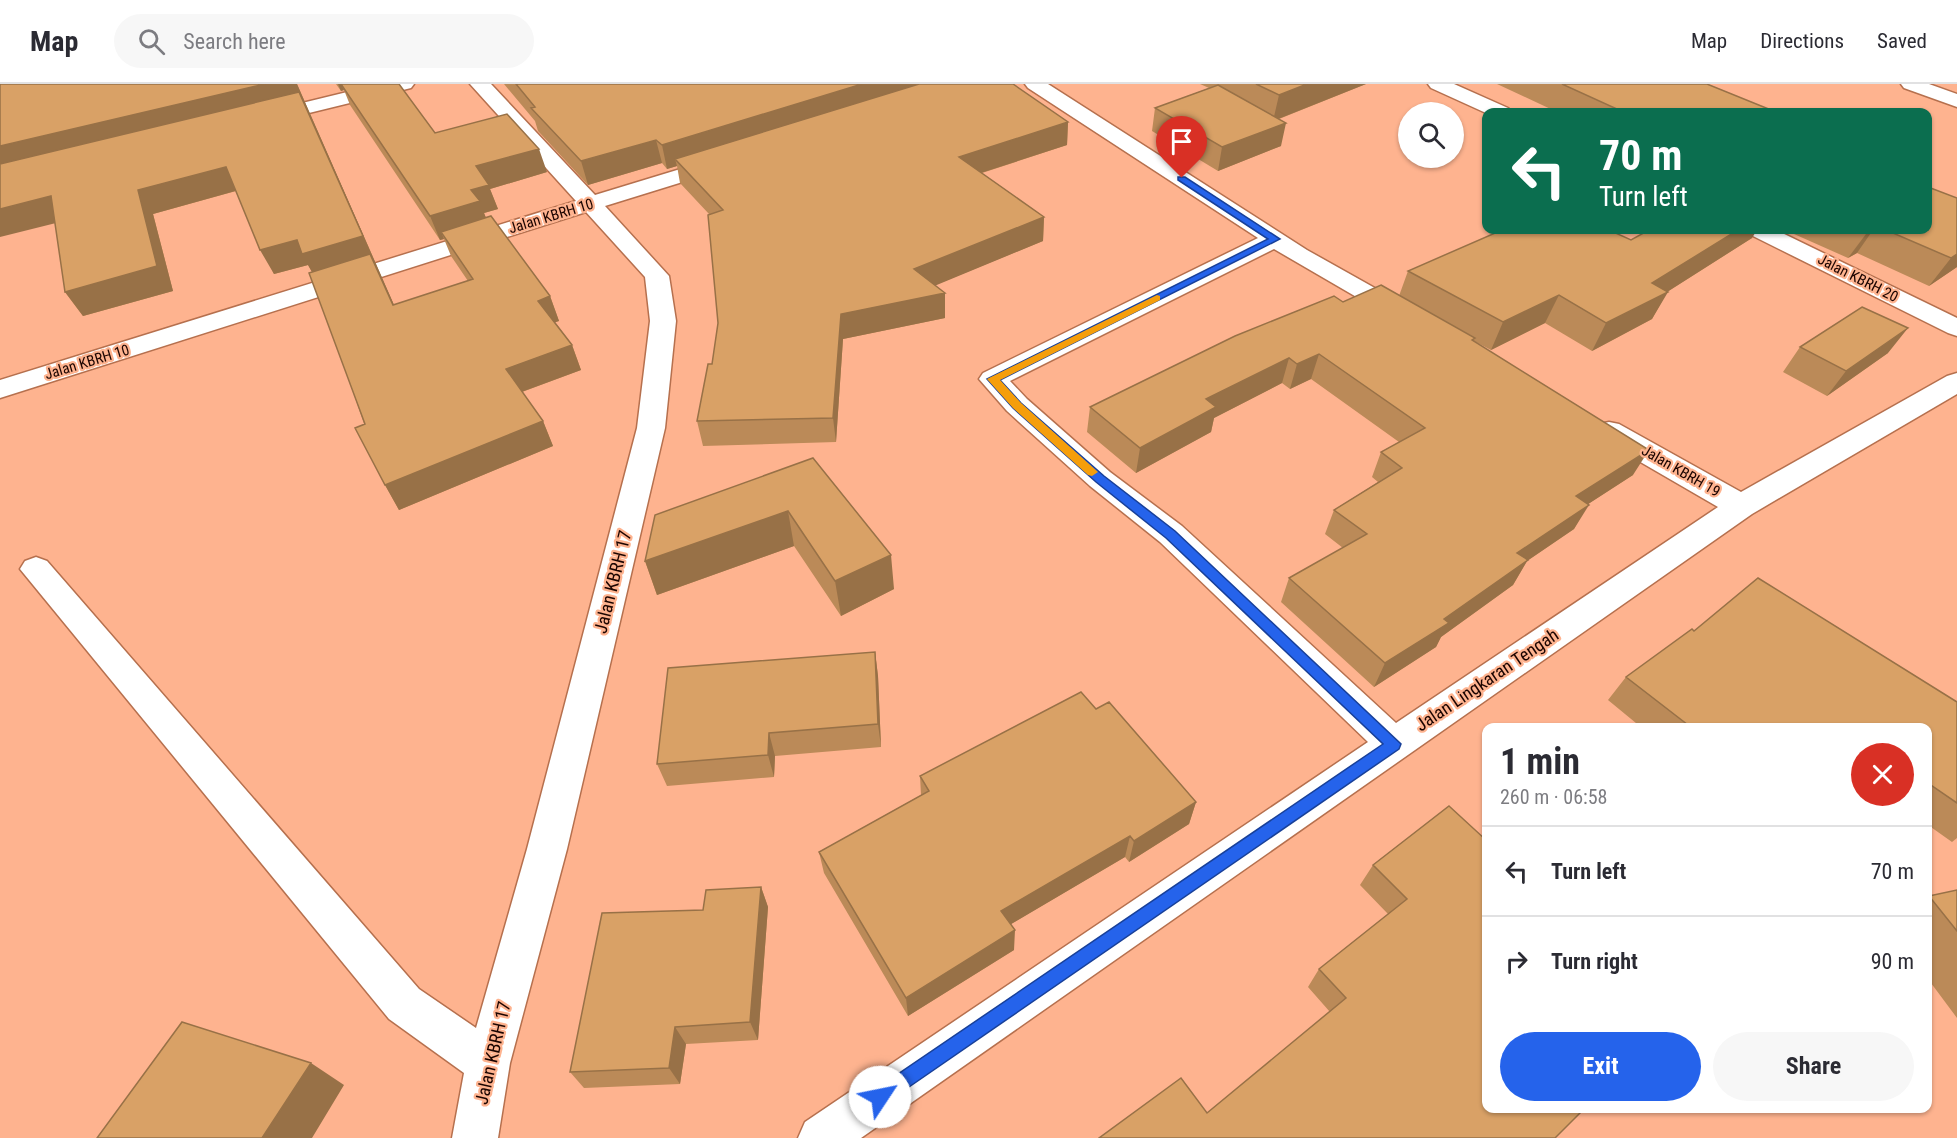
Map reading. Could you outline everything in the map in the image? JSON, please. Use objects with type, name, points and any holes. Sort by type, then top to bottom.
[{"type":"street","points":[[242,124],[404,84]]},
{"type":"street","name":"Jalan KBRH 17","points":[[475,1138],[488,1063],[547,849],[651,428],[663,321],[657,276],[480,84]]},
{"type":"street","points":[[1035,84],[1275,239],[1422,325]]},
{"type":"street","points":[[1438,84],[1492,108]]},
{"type":"street","points":[[1911,84],[1957,101]]},
{"type":"street","name":"Jalan KBRH 10","points":[[0,389],[749,153]]},
{"type":"street","name":"Jalan KBRH 20","points":[[1767,234],[1957,328]]},
{"type":"street","points":[[1275,239],[993,379],[1017,405],[1092,472],[1188,550],[1394,744]]},
{"type":"street","name":"Jalan Lingkaran Tengah","points":[[821,1138],[1741,506],[1957,382]]},
{"type":"street","name":"Jalan KBRH 19","points":[[1587,418],[1741,506]]},
{"type":"street","points":[[36,569],[404,1004],[488,1063]]},
{"type":"building","points":[[0,84],[265,84],[0,146]]},
{"type":"building","points":[[341,84],[399,84],[435,133],[507,114],[539,149],[476,166],[489,185],[471,190],[480,201],[430,216]]},
{"type":"building","points":[[516,84],[862,84],[662,145],[656,140],[581,161],[531,108],[535,107]]},
{"type":"building","points":[[919,84],[1013,84],[1068,122],[959,157],[1044,217],[914,269],[945,293],[841,314],[833,418],[697,421],[708,364],[712,364],[718,323],[708,215],[723,210],[675,159]]},
{"type":"building","points":[[1256,84],[1307,84],[1279,95]]},
{"type":"building","points":[[1562,84],[1707,84],[1766,108],[1615,108]]},
{"type":"building","points":[[1218,85],[1286,123],[1222,147],[1155,108]]},
{"type":"building","points":[[299,92],[363,236],[302,254],[297,240],[260,250],[226,167],[138,190],[157,266],[65,292],[51,196],[0,209],[0,164]]},
{"type":"building","points":[[1932,189],[1957,198],[1957,254],[1951,258],[1895,234],[1932,234]]},
{"type":"building","points":[[491,216],[550,296],[538,301],[572,345],[506,369],[543,421],[385,485],[355,428],[365,424],[309,273],[370,254],[393,305],[473,279],[441,232]]},
{"type":"building","points":[[1493,234],[1618,234],[1631,240],[1642,234],[1732,234],[1652,283],[1668,292],[1606,323],[1559,295],[1503,322],[1408,271]]},
{"type":"building","points":[[1381,285],[1475,338],[1472,340],[1649,450],[1576,496],[1589,505],[1517,553],[1528,560],[1444,619],[1449,623],[1385,663],[1289,578],[1367,534],[1334,510],[1402,468],[1381,452],[1425,428],[1319,354],[1297,364],[1289,358],[1206,399],[1216,407],[1140,448],[1090,407],[1235,336],[1334,296],[1343,302]]},
{"type":"building","points":[[1862,307],[1908,328],[1846,371],[1800,347]]},
{"type":"building","points":[[813,458],[891,555],[835,581],[788,511],[645,561],[655,515]]},
{"type":"building","points":[[1758,578],[1957,702],[1957,803],[1932,786],[1932,723],[1686,723],[1626,677],[1692,629],[1694,631]]},
{"type":"building","points":[[875,652],[878,724],[769,733],[768,755],[657,764],[668,668]]},
{"type":"building","points":[[1081,692],[1096,709],[1109,702],[1196,802],[1134,841],[1130,836],[1001,911],[1015,930],[906,998],[819,852],[929,791],[920,776]]},
{"type":"building","points":[[1449,806],[1482,836],[1482,1113],[1580,1113],[1555,1138],[1099,1138],[1181,1078],[1207,1113],[1346,998],[1319,969],[1407,899],[1373,865]]},
{"type":"building","points":[[761,887],[750,1022],[675,1027],[669,1068],[570,1072],[602,913],[703,910],[706,890]]},
{"type":"building","points":[[1957,890],[1957,931],[1932,900],[1932,895]]},
{"type":"building","points":[[182,1022],[311,1063],[262,1138],[97,1138]]},
{"type":"slow traffic","points":[[1092,472],[1017,405],[993,379],[1157,298]]},
{"type":"route","points":[[880,1097],[1394,744],[1171,534],[1100,479],[1017,405],[993,379],[1275,239],[1182,178]]}]
